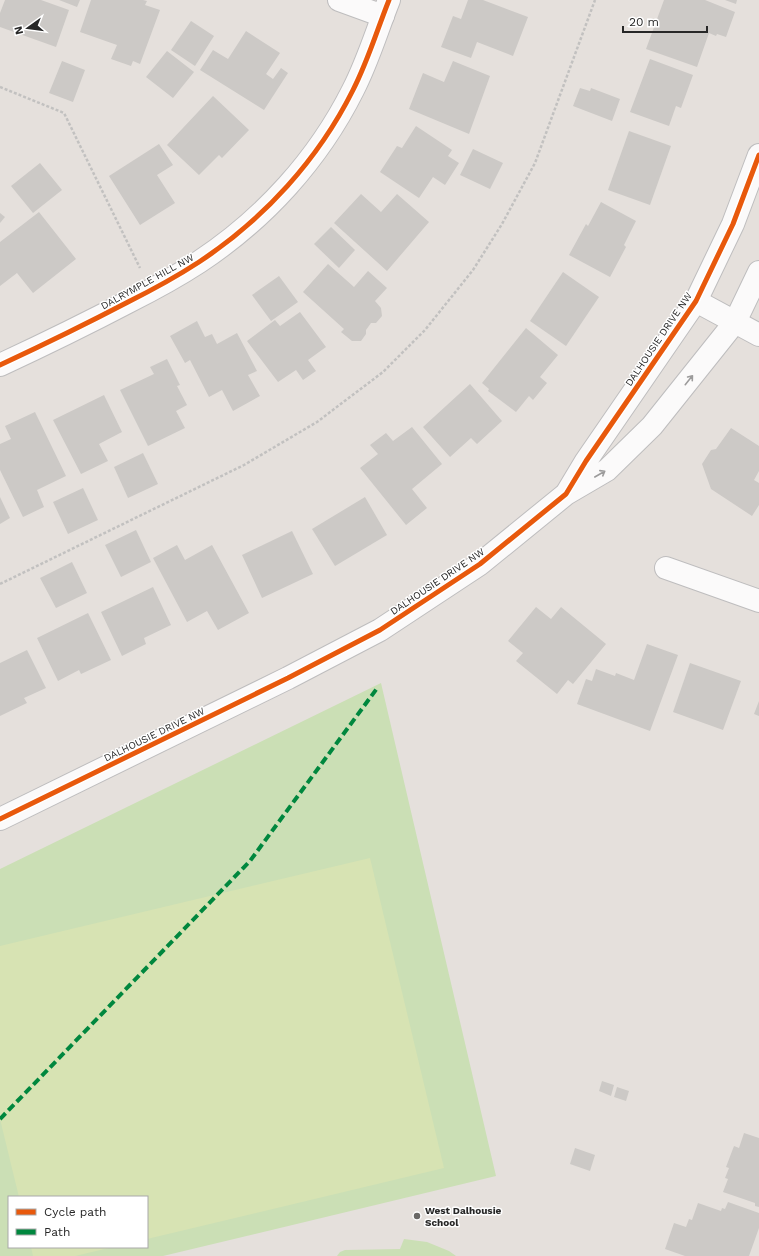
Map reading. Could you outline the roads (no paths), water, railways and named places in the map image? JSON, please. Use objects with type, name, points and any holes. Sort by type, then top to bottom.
[{"type":"street","points":[[340,0],[386,8]]},
{"type":"street","name":"DALRYMPLE HILL NW","points":[[0,365],[89,323],[200,262],[259,215],[286,188],[311,158],[326,136],[354,90],[370,53],[386,8]]},
{"type":"street","name":"DALHOUSIE DRIVE NW","points":[[566,494],[586,461],[696,301],[733,224],[759,155]]},
{"type":"street","name":"DALHOUSIE DRIVE NW","points":[[0,819],[253,695],[380,630],[480,564],[566,494],[607,470],[652,426],[735,322],[759,272]]},
{"type":"street","points":[[696,301],[759,335]]},
{"type":"street","points":[[666,568],[759,601]]},
{"type":"place","name":"West Dalhousie School","points":[[417,1216]]}]
